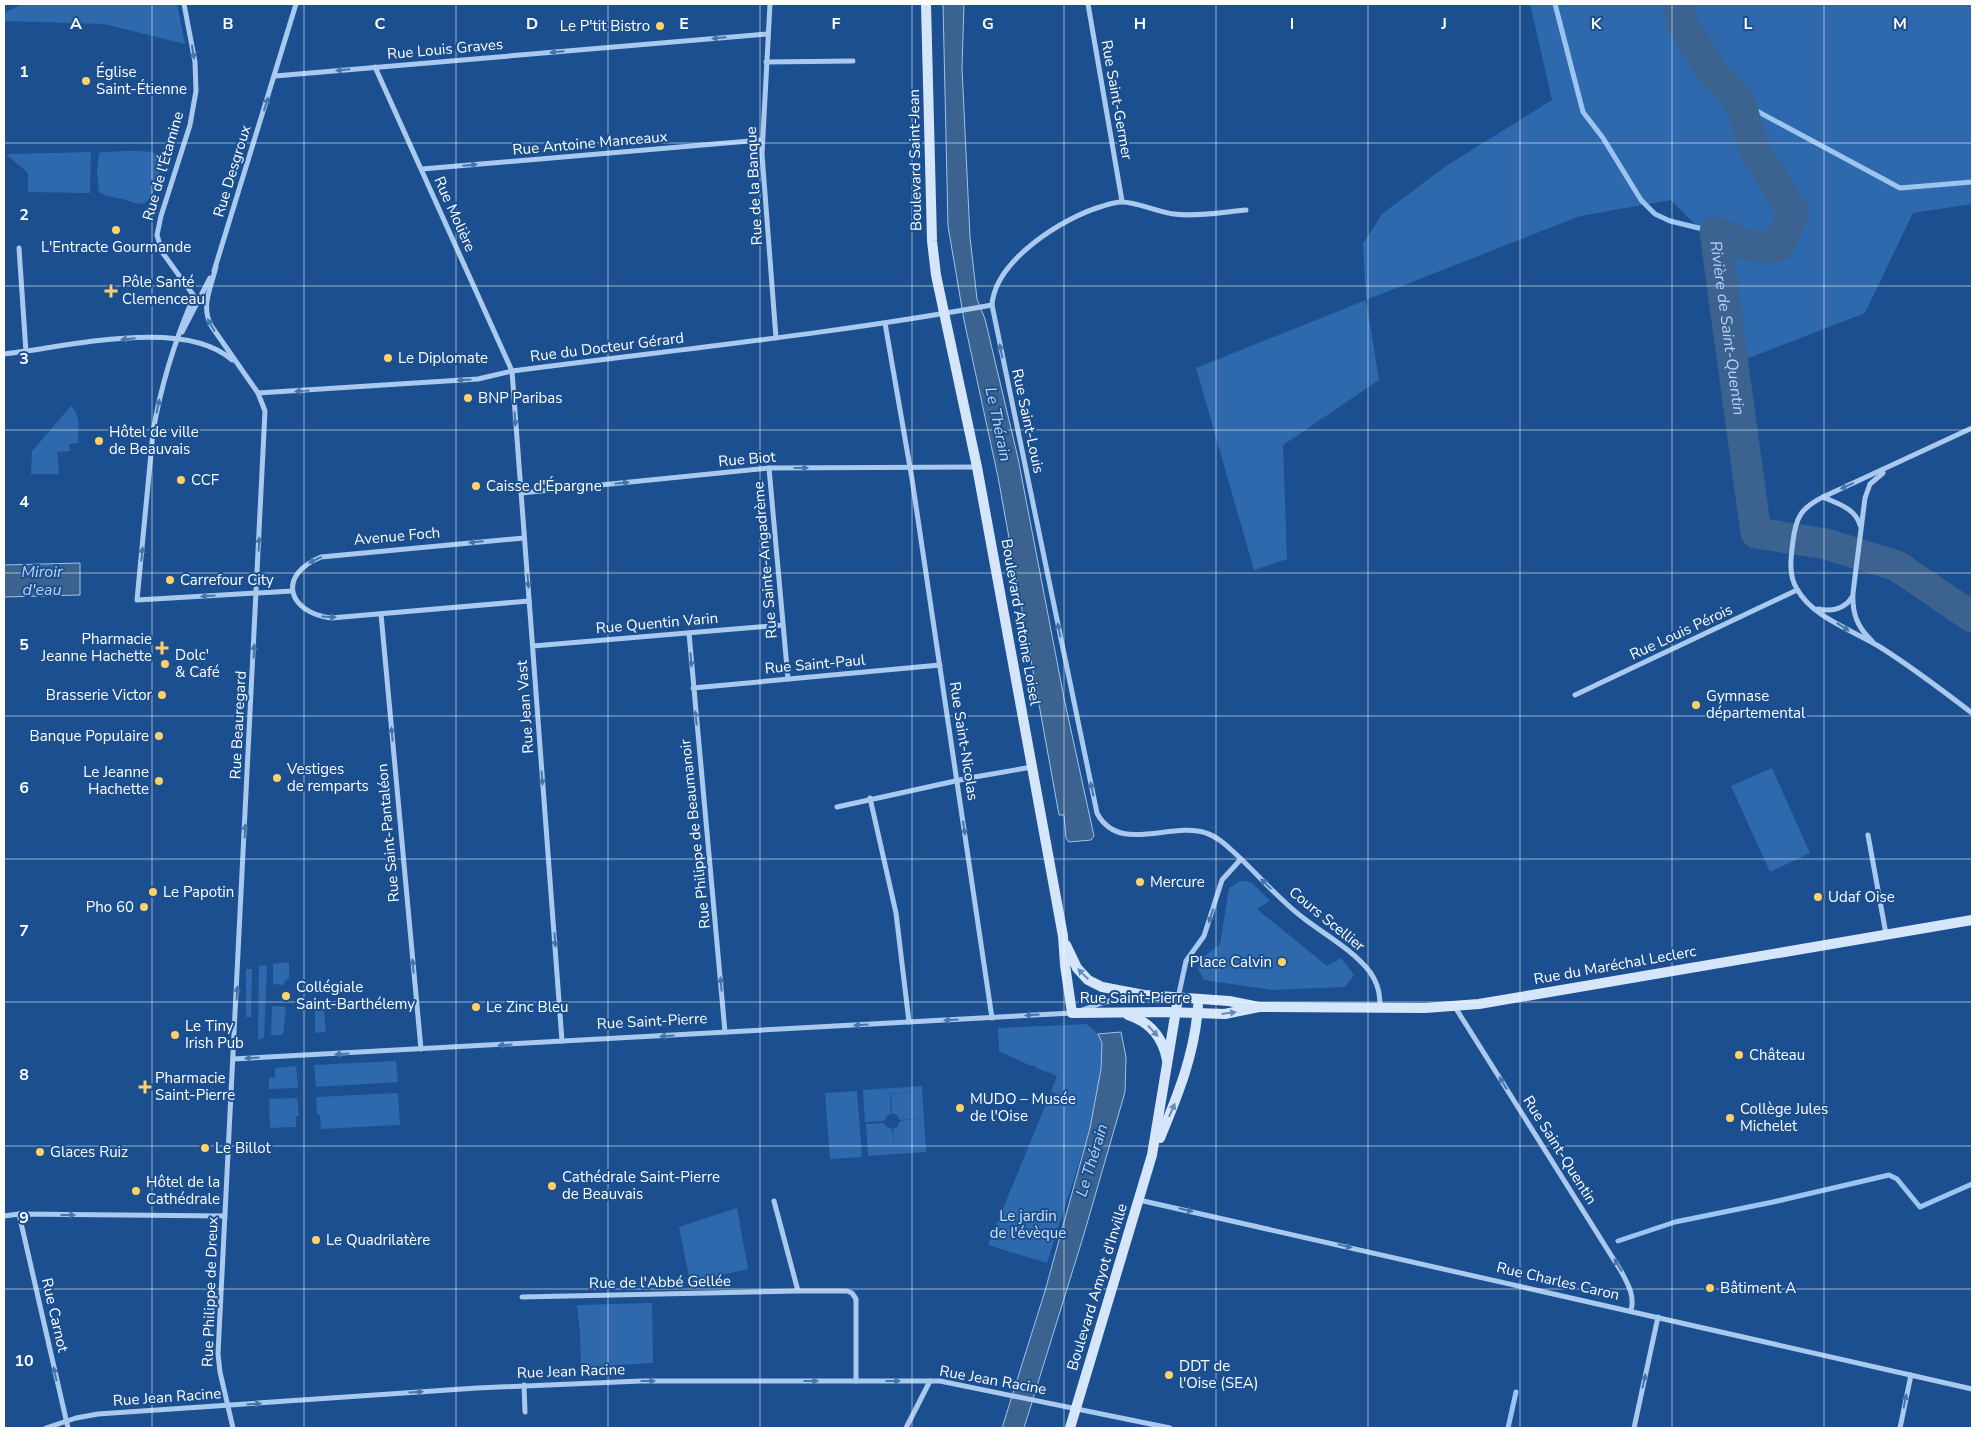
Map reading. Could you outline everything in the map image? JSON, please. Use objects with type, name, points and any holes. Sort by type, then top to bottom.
[{"type":"main road","name":"Boulevard Saint-Jean","points":[[926,4],[932,241],[936,275],[944,314]]},
{"type":"main road","name":"Boulevard Antoine Loisel","points":[[944,314],[977,467],[1063,936],[1072,1013]]},
{"type":"main road","name":"Rue du Maréchal Leclerc","points":[[1199,1000],[1229,1001],[1259,1007],[1456,1007],[1972,920]]},
{"type":"main road","name":"Boulevard Antoine Loisel","points":[[1063,936],[1077,968],[1088,980],[1102,987],[1144,995]]},
{"type":"main road","name":"Rue Saint-Pierre","points":[[1144,995],[1199,1000]]},
{"type":"main road","name":"Boulevard Amyot d'Inville","points":[[1152,1155],[1178,998]]},
{"type":"main road","name":"Boulevard Amyot d'Inville","points":[[1070,1428],[1152,1155],[1185,1076],[1195,1032],[1199,1000]]},
{"type":"main road","name":"Rue du Maréchal Leclerc","points":[[1198,1013],[1225,1014],[1259,1007]]},
{"type":"main road","points":[[1120,1012],[1139,1019],[1154,1031],[1163,1046],[1168,1065]]},
{"type":"main road","name":"Rue Saint-Pierre","points":[[1072,1013],[1198,1013]]},
{"type":"street","name":"Rue de l'Étamine","points":[[184,4],[195,62],[196,91],[190,125],[160,216],[157,235],[162,252],[194,296]]},
{"type":"street","name":"Rue Desgroux","points":[[177,339],[193,313],[216,268],[296,4]]},
{"type":"street","name":"Rue de la Banque","points":[[770,4],[761,140],[776,338]]},
{"type":"street","name":"Rue Saint-Germer","points":[[1088,4],[1122,202]]},
{"type":"street","name":"Rue Louis Graves","points":[[275,76],[767,34]]},
{"type":"street","points":[[766,62],[853,61]]},
{"type":"street","name":"Rue Molière","points":[[374,67],[422,169],[512,371]]},
{"type":"street","name":"Rue Antoine Manceaux","points":[[422,169],[761,140]]},
{"type":"street","name":"Rue Saint-Louis","points":[[1113,831],[1105,825],[1098,813],[992,305],[992,296],[1001,278],[1018,258],[1042,238],[1074,217],[1096,208],[1122,202],[1176,214],[1246,210]]},
{"type":"street","points":[[19,248],[26,352]]},
{"type":"street","points":[[216,268],[207,302],[207,317],[258,393]]},
{"type":"street","name":"Rue Desgroux","points":[[194,296],[177,339],[158,404],[153,432],[137,600],[257,593]]},
{"type":"street","name":"Rue du Docteur Gérard","points":[[258,393],[478,379],[512,371],[776,338],[944,314],[992,305]]},
{"type":"street","name":"Rue Saint-Nicolas","points":[[885,323],[910,468],[992,1018]]},
{"type":"street","points":[[4,354],[109,340],[177,339],[214,347],[238,365]]},
{"type":"street","name":"Rue Jean Vast","points":[[512,371],[562,1041]]},
{"type":"street","name":"Rue Beauregard","points":[[233,1059],[265,410],[258,393]]},
{"type":"street","points":[[1878,646],[1854,635],[1815,608],[1797,590],[1791,573],[1794,528],[1797,519],[1802,512],[1823,497],[1892,467],[1972,428]]},
{"type":"street","name":"Rue Biot","points":[[521,493],[769,468],[977,467]]},
{"type":"street","points":[[1892,467],[1876,478],[1868,488],[1864,498],[1853,593],[1853,608],[1857,621],[1865,634],[1878,646],[1921,675],[1972,714]]},
{"type":"street","name":"Rue Sainte-Angadrème","points":[[769,468],[788,679]]},
{"type":"street","points":[[1823,497],[1846,507],[1854,513],[1861,528]]},
{"type":"street","name":"Avenue Foch","points":[[292,591],[293,583],[300,570],[306,564],[321,557],[524,538]]},
{"type":"street","name":"Rue Louis Pérois","points":[[1575,695],[1797,590]]},
{"type":"street","points":[[257,593],[292,591],[295,600],[300,606],[317,616],[331,618],[529,601]]},
{"type":"street","points":[[1815,608],[1827,610],[1840,608],[1850,600],[1853,593]]},
{"type":"street","name":"Rue Saint-Pantaléon","points":[[380,614],[421,1049]]},
{"type":"street","name":"Rue Quentin Varin","points":[[532,646],[783,625]]},
{"type":"street","name":"Rue Philippe de Beaumanoir","points":[[689,633],[725,1032]]},
{"type":"street","name":"Rue Saint-Paul","points":[[693,688],[940,665]]},
{"type":"street","points":[[836,807],[957,780],[1032,767]]},
{"type":"street","points":[[870,798],[896,913],[909,1022]]},
{"type":"street","name":"Cours Scellier","points":[[1113,831],[1138,835],[1197,830],[1221,841],[1292,909],[1355,956],[1376,982],[1380,991],[1380,1007]]},
{"type":"street","points":[[1868,835],[1886,935]]},
{"type":"street","points":[[1178,998],[1186,961],[1204,936],[1222,880],[1241,859]]},
{"type":"street","name":"Rue Saint-Pierre","points":[[233,1059],[1072,1013],[1105,1002],[1144,995]]},
{"type":"street","name":"Rue Saint-Quentin","points":[[1456,1007],[1621,1271],[1628,1284],[1632,1298],[1631,1310]]},
{"type":"street","name":"Rue Philippe de Dreux","points":[[232,1428],[218,1354],[233,1059]]},
{"type":"street","name":"Rue Charles Caron","points":[[1138,1200],[1631,1310],[1972,1389]]},
{"type":"street","points":[[774,1201],[798,1291]]},
{"type":"street","points":[[4,1216],[19,1214],[225,1216]]},
{"type":"street","name":"Rue Carnot","points":[[19,1214],[68,1428]]},
{"type":"street","name":"Rue de l'Abbé Gellée","points":[[522,1298],[847,1291],[855,1296],[858,1303],[856,1381]]},
{"type":"street","points":[[1634,1428],[1658,1317]]},
{"type":"street","points":[[1900,1428],[1911,1375]]},
{"type":"street","name":"Rue Jean Racine","points":[[46,1428],[66,1421],[98,1414],[641,1380],[930,1381],[954,1383],[1170,1428]]},
{"type":"street","points":[[906,1428],[930,1381]]},
{"type":"street","points":[[524,1386],[525,1412]]},
{"type":"green space","points":[[22,4],[177,4],[185,44],[104,24],[4,21],[4,13]]},
{"type":"green space","points":[[1530,4],[1972,4],[1972,204],[1913,213],[1865,313],[1736,363],[1715,244],[1671,200],[1580,216],[1366,300],[1363,244],[1382,214],[1446,166],[1552,100]]},
{"type":"green space","points":[[142,151],[162,156],[157,184],[146,202],[136,203],[99,192],[97,171],[99,154],[101,152]]},
{"type":"green space","points":[[91,152],[90,193],[28,192],[28,173],[6,154]]},
{"type":"green space","points":[[1366,300],[1379,380],[1283,445],[1287,559],[1254,570],[1196,368]]},
{"type":"green space","points":[[71,406],[78,418],[78,443],[69,444],[70,451],[57,452],[59,474],[31,474],[32,451]]},
{"type":"green space","points":[[1772,768],[1810,853],[1770,872],[1731,786]]},
{"type":"green space","points":[[1240,881],[1251,882],[1270,901],[1257,909],[1327,966],[1341,958],[1354,975],[1345,987],[1272,990],[1204,980],[1198,969],[1198,961],[1220,944],[1229,888]]},
{"type":"green space","points":[[289,962],[289,978],[285,981],[284,985],[273,984],[273,964]]},
{"type":"green space","points":[[267,965],[264,1038],[258,1040],[259,966]]},
{"type":"green space","points":[[246,969],[252,969],[251,1017],[246,1017]]},
{"type":"green space","points":[[272,1006],[286,1007],[283,1035],[271,1035]]},
{"type":"green space","points":[[315,1011],[324,1011],[326,1032],[315,1033]]},
{"type":"green space","name":"Le jardin de l'évèque","points":[[1087,1024],[1098,1034],[1102,1043],[1099,1084],[1090,1128],[1047,1263],[988,1245],[1048,1099],[1054,1101],[1058,1097],[1057,1094],[1051,1091],[1057,1076],[999,1051],[998,1028]]},
{"type":"green space","points":[[396,1061],[398,1082],[316,1087],[314,1065]]},
{"type":"green space","points":[[296,1066],[298,1088],[269,1089],[269,1078],[275,1077],[275,1068]]},
{"type":"green space","points":[[922,1086],[926,1152],[868,1156],[866,1124],[884,1123],[892,1129],[895,1148],[893,1129],[897,1127],[900,1121],[919,1119],[900,1120],[896,1114],[892,1114],[891,1094],[917,1092],[883,1094],[890,1094],[891,1114],[884,1121],[865,1122],[863,1090]]},
{"type":"green space","points":[[857,1091],[862,1157],[830,1159],[825,1093]]},
{"type":"green space","points":[[398,1093],[400,1125],[321,1129],[320,1115],[317,1115],[316,1097]]},
{"type":"green space","points":[[297,1098],[299,1116],[296,1116],[296,1127],[270,1128],[269,1099]]},
{"type":"green space","points":[[737,1208],[748,1269],[690,1282],[679,1227]]},
{"type":"green space","points":[[652,1303],[653,1363],[581,1367],[577,1305]]},
{"type":"water","name":"Le Thérain","points":[[943,4],[964,4],[962,68],[970,237],[977,299],[985,319],[1018,458],[1064,698],[1094,836],[1091,840],[1069,842],[1066,838],[1064,815],[1059,815],[998,477],[964,320],[948,226]]},
{"type":"water","name":"Miroir d'eau","points":[[80,563],[80,595],[4,597],[4,565]]},
{"type":"water","name":"Le Thérain","points":[[1121,1032],[1126,1057],[1125,1092],[1084,1234],[1024,1428],[1002,1428],[1045,1291],[1090,1128],[1101,1069],[1102,1043],[1098,1034]]},
{"type":"waterway","points":[[1555,4],[1583,112],[1603,138],[1641,200],[1655,214],[1670,221],[1715,232]]},
{"type":"waterway","name":"Rivière de Saint-Quentin","points":[[1680,4],[1681,21],[1711,70],[1740,102],[1754,149],[1793,212],[1779,246],[1753,246],[1715,232],[1756,533],[1826,544],[1897,566],[1972,617]]},
{"type":"waterway","points":[[1740,102],[1900,188],[1972,182]]},
{"type":"waterway","points":[[1618,1241],[1675,1222],[1889,1175],[1897,1179],[1920,1207],[1972,1184]]},
{"type":"waterway","points":[[1508,1428],[1516,1392]]},
{"type":"place","name":"Le P'tit Bistro","points":[[660,26]]},
{"type":"place","name":"Église Saint-Étienne","points":[[86,81]]},
{"type":"place","name":"L'Entracte Gourmande","points":[[116,230]]},
{"type":"place","name":"Pôle Santé Clemenceau","points":[[111,291]]},
{"type":"place","name":"Le Diplomate","points":[[388,358]]},
{"type":"place","name":"BNP Paribas","points":[[468,398]]},
{"type":"place","name":"Hôtel de ville de Beauvais","points":[[99,441]]},
{"type":"place","name":"CCF","points":[[181,480]]},
{"type":"place","name":"Caisse d'Épargne","points":[[476,486]]},
{"type":"place","name":"Carrefour City","points":[[170,580]]},
{"type":"place","name":"Pharmacie Jeanne Hachette","points":[[162,648]]},
{"type":"place","name":"Dolc' & Café","points":[[165,664]]},
{"type":"place","name":"Brasserie Victor","points":[[162,695]]},
{"type":"place","name":"Gymnase départemental","points":[[1696,705]]},
{"type":"place","name":"Banque Populaire","points":[[159,736]]},
{"type":"place","name":"Vestiges de remparts","points":[[277,778]]},
{"type":"place","name":"Le Jeanne Hachette","points":[[159,781]]},
{"type":"place","name":"Mercure","points":[[1140,882]]},
{"type":"place","name":"Le Papotin","points":[[153,892]]},
{"type":"place","name":"Udaf Oise","points":[[1818,897]]},
{"type":"place","name":"Pho 60","points":[[144,907]]},
{"type":"place","name":"Place Calvin","points":[[1282,962]]},
{"type":"place","name":"Collégiale Saint-Barthélemy","points":[[286,996]]},
{"type":"place","name":"Le Zinc Bleu","points":[[476,1007]]},
{"type":"place","name":"Le Tiny Irish Pub","points":[[175,1035]]},
{"type":"place","name":"Château","points":[[1739,1055]]},
{"type":"place","name":"Pharmacie Saint-Pierre","points":[[145,1087]]},
{"type":"place","name":"MUDO – Musée de l'Oise","points":[[960,1108]]},
{"type":"place","name":"Collège Jules Michelet","points":[[1730,1118]]},
{"type":"place","name":"Le Billot","points":[[205,1148]]},
{"type":"place","name":"Glaces Ruiz","points":[[40,1152]]},
{"type":"place","name":"Cathédrale Saint-Pierre de Beauvais","points":[[552,1186]]},
{"type":"place","name":"Hôtel de la Cathédrale","points":[[136,1191]]},
{"type":"place","name":"Le Quadrilatère","points":[[316,1240]]},
{"type":"place","name":"Bâtiment A","points":[[1710,1288]]},
{"type":"place","name":"DDT de l'Oise (SEA)","points":[[1169,1375]]}]
